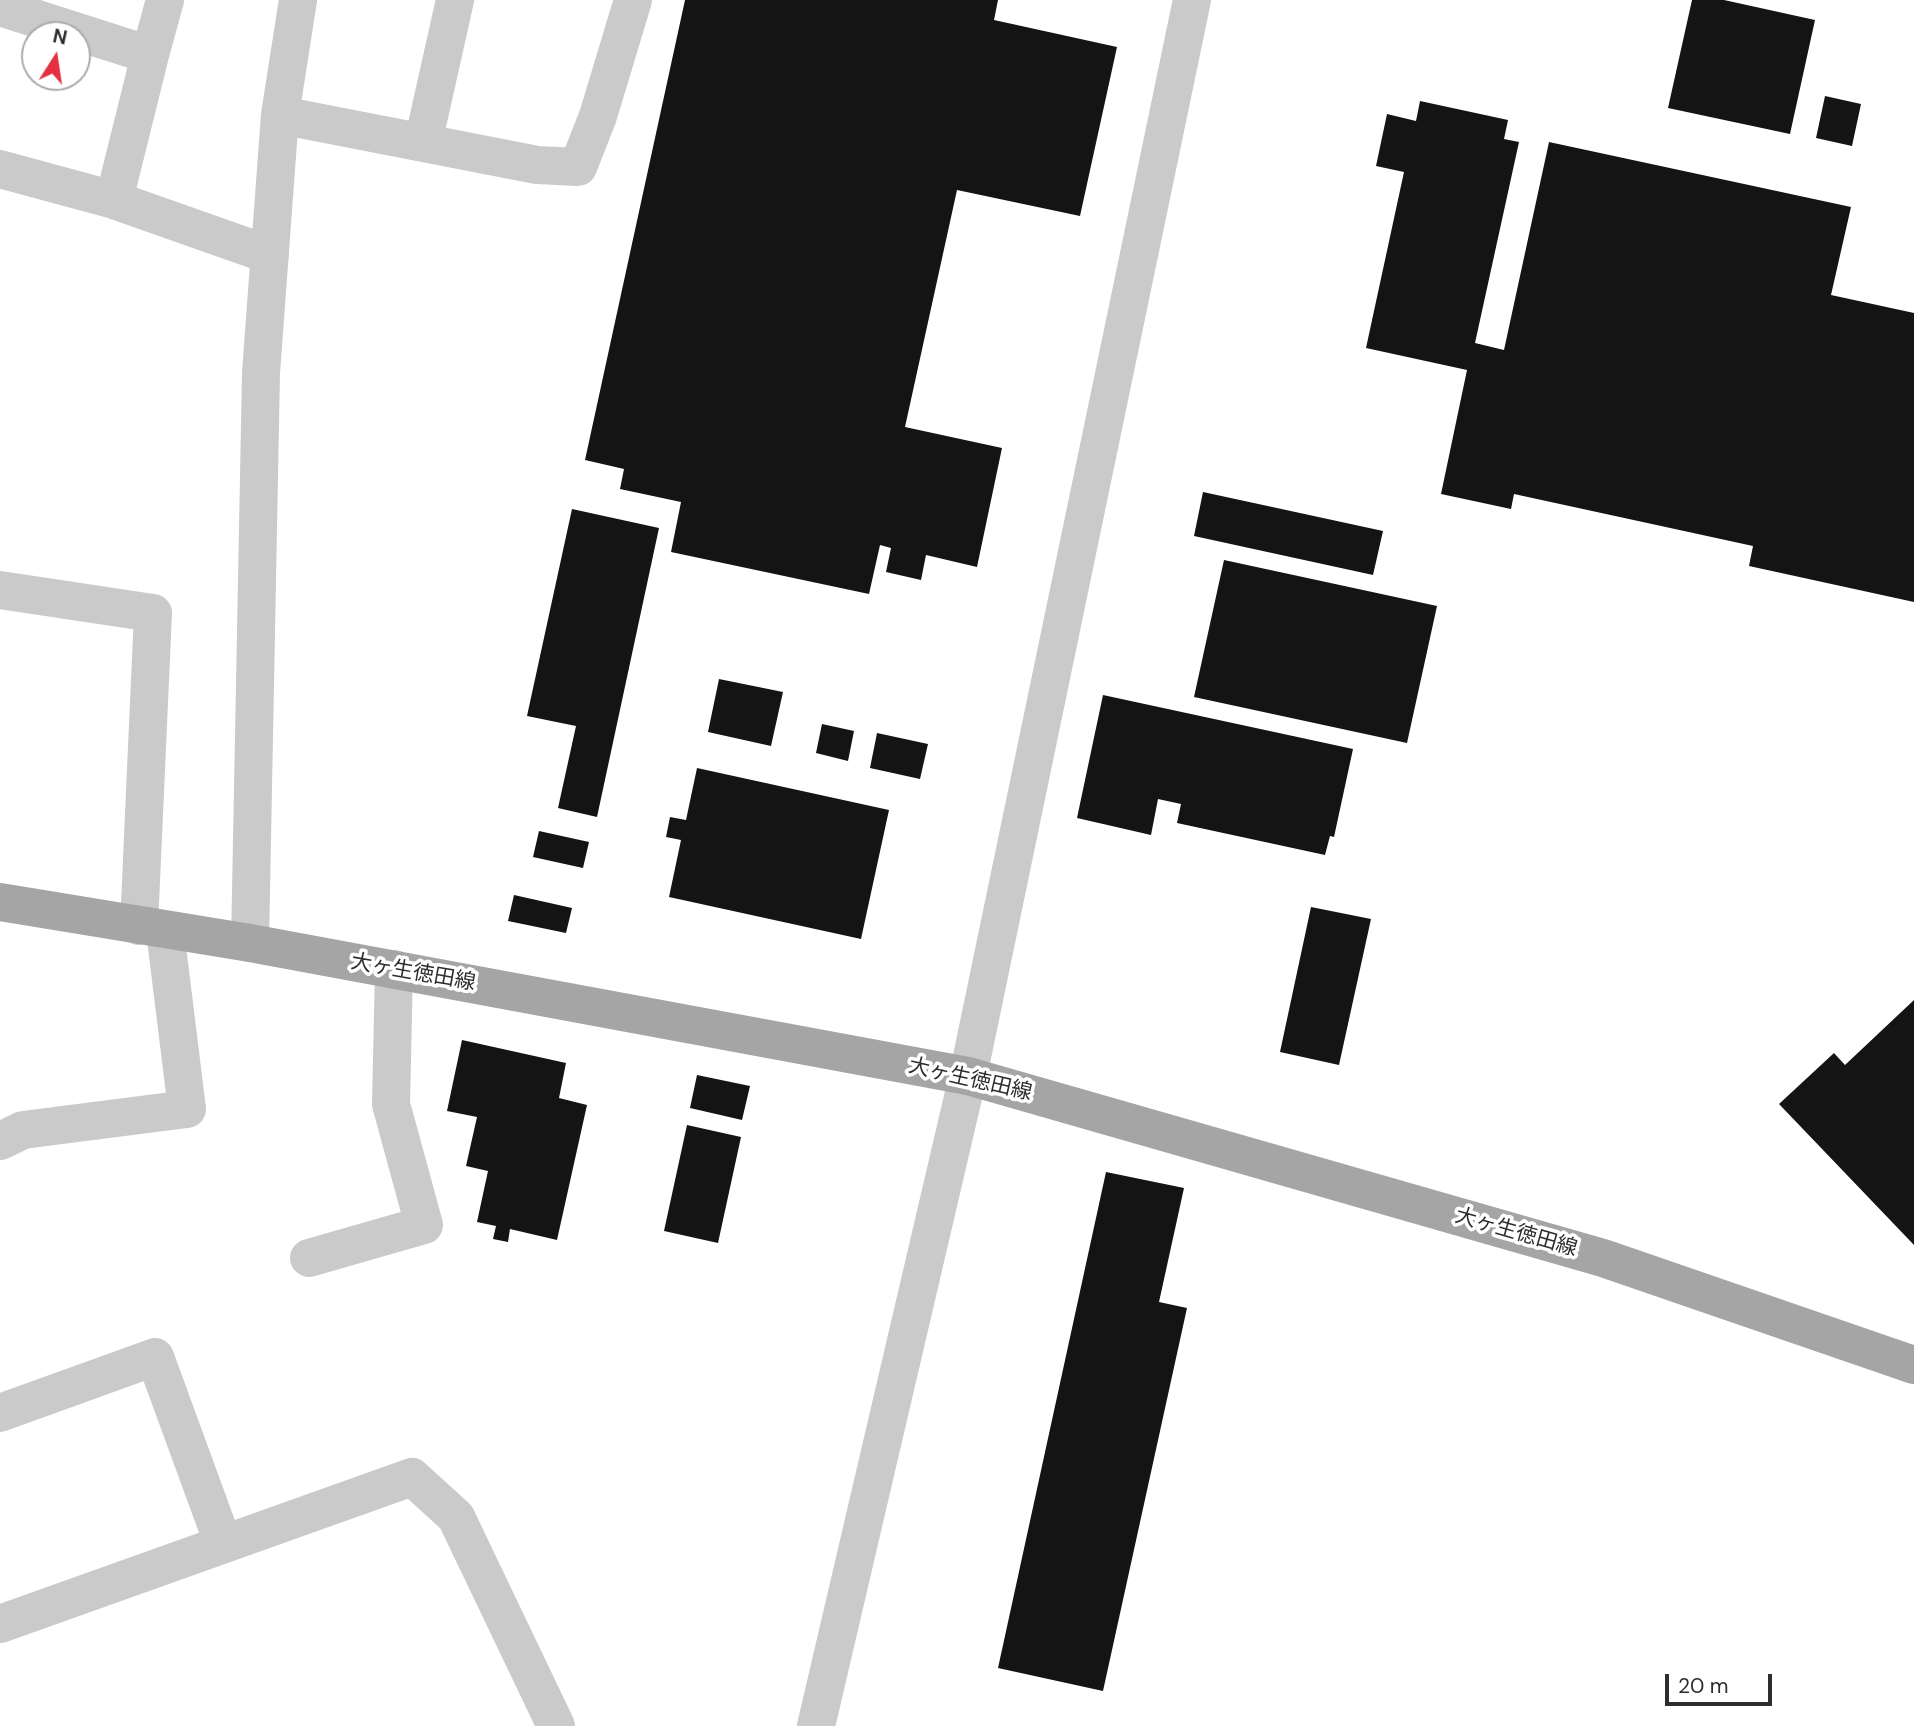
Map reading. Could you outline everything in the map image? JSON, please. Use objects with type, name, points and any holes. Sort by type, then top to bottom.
[{"type":"main road","name":"大ヶ生徳田線","points":[[0,902],[250,943],[968,1076],[1603,1258],[1914,1365]]},
{"type":"street","points":[[114,200],[165,0]]},
{"type":"street","points":[[250,943],[261,373],[281,115],[298,0]]},
{"type":"street","points":[[423,143],[455,0]]},
{"type":"street","points":[[281,115],[537,165],[578,167],[598,116],[633,0]]},
{"type":"street","points":[[816,1726],[968,1076],[1192,0]]},
{"type":"street","points":[[0,7],[150,55]]},
{"type":"street","points":[[0,169],[114,200],[270,255]]},
{"type":"street","points":[[0,590],[153,613],[152,928],[187,1109],[23,1130],[0,1141]]},
{"type":"street","points":[[309,1258],[424,1225],[391,1104],[394,970]]},
{"type":"street","points":[[0,1413],[155,1357],[223,1543]]},
{"type":"street","points":[[0,1625],[412,1477],[456,1517],[556,1726]]},
{"type":"building","points":[[685,0],[998,0],[994,20],[1117,47],[1080,216],[957,190],[905,427],[1002,448],[977,567],[926,555],[921,580],[886,572],[891,548],[880,545],[869,594],[671,552],[681,502],[620,489],[624,469],[585,460]]},
{"type":"building","points":[[1692,0],[1724,0],[1815,20],[1790,134],[1668,108]]},
{"type":"building","points":[[1825,96],[1861,104],[1852,146],[1816,138]]},
{"type":"building","points":[[1420,101],[1508,120],[1504,139],[1519,142],[1475,343],[1504,350],[1549,142],[1851,207],[1831,295],[1914,313],[1914,602],[1749,566],[1753,546],[1514,494],[1511,509],[1441,494],[1467,370],[1366,348],[1404,172],[1376,166],[1387,114],[1416,121]]},
{"type":"building","points":[[1203,492],[1383,531],[1373,575],[1194,536]]},
{"type":"building","points":[[572,509],[659,528],[597,817],[558,808],[576,726],[527,716]]},
{"type":"building","points":[[1224,560],[1437,606],[1407,743],[1194,697]]},
{"type":"building","points":[[719,679],[783,692],[771,746],[708,732]]},
{"type":"building","points":[[1103,695],[1353,749],[1334,837],[1330,836],[1325,855],[1177,823],[1181,804],[1158,799],[1151,835],[1077,818]]},
{"type":"building","points":[[822,724],[854,731],[848,761],[816,753]]},
{"type":"building","points":[[877,733],[928,744],[920,779],[870,768]]},
{"type":"building","points":[[697,768],[889,810],[861,939],[669,897],[681,840],[666,837],[670,817],[686,820]]},
{"type":"building","points":[[539,831],[589,842],[583,868],[533,857]]},
{"type":"building","points":[[514,895],[572,908],[566,933],[508,921]]},
{"type":"building","points":[[1311,907],[1371,919],[1339,1065],[1280,1052]]},
{"type":"building","points":[[1914,1000],[1914,1245],[1779,1104],[1834,1053],[1845,1065]]},
{"type":"building","points":[[462,1040],[566,1063],[559,1098],[587,1105],[557,1240],[510,1229],[508,1242],[493,1239],[496,1226],[477,1222],[488,1171],[466,1166],[477,1117],[447,1111]]},
{"type":"building","points":[[697,1075],[750,1086],[742,1120],[690,1108]]},
{"type":"building","points":[[687,1125],[741,1137],[718,1243],[664,1231]]},
{"type":"building","points":[[1106,1172],[1184,1188],[1159,1302],[1187,1308],[1103,1691],[998,1668]]}]
